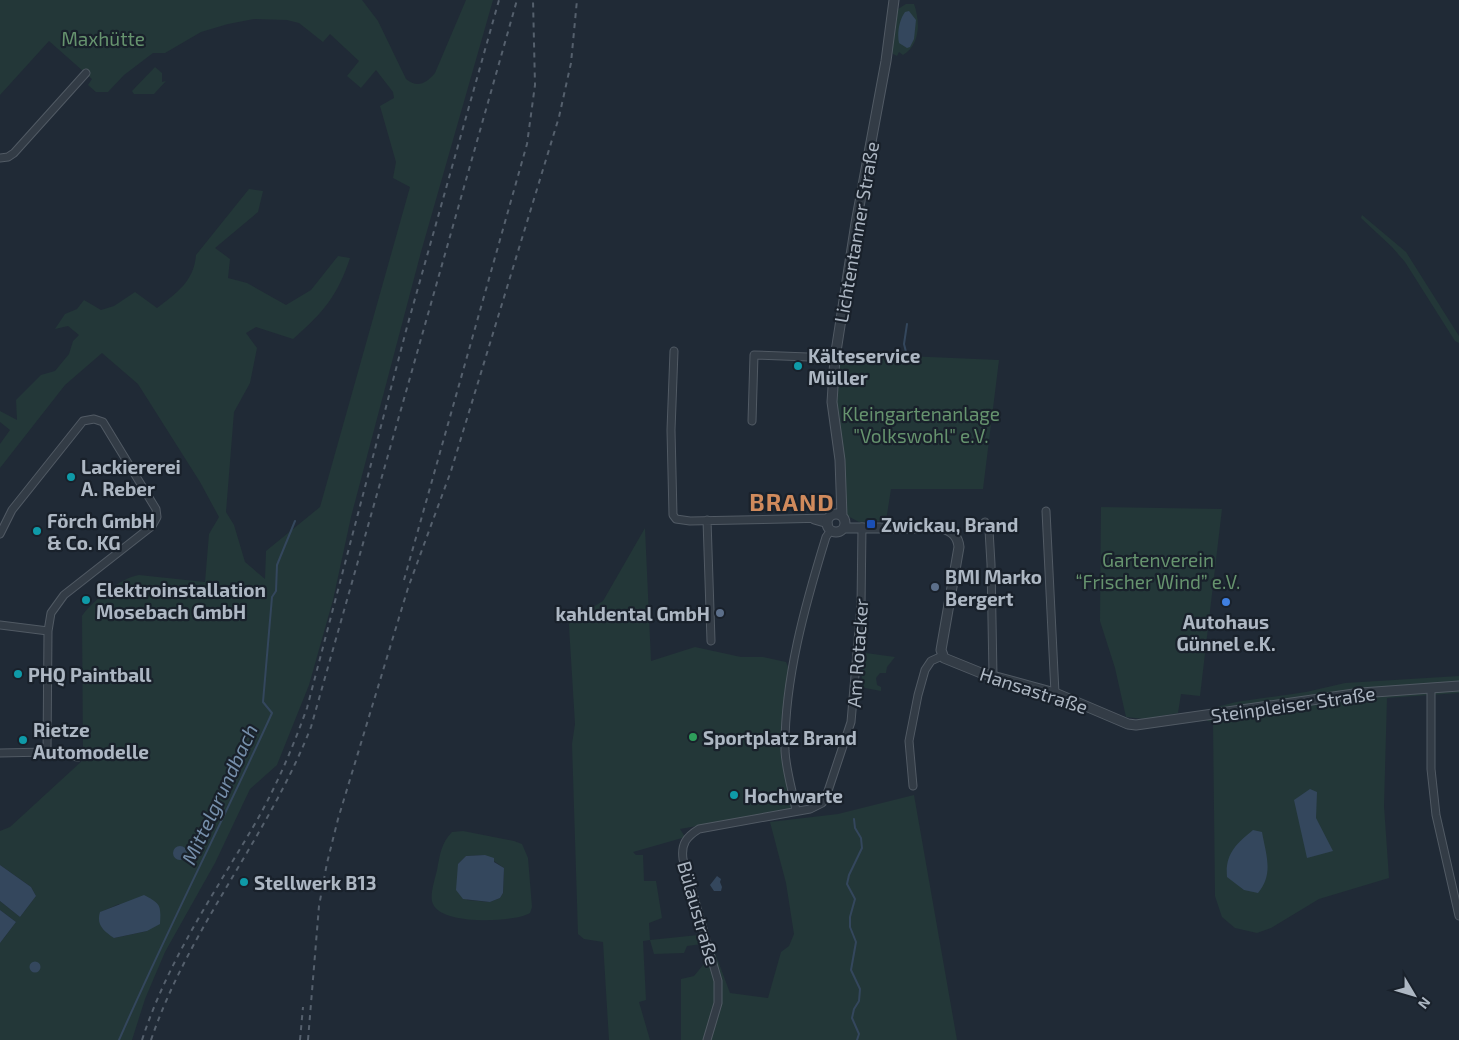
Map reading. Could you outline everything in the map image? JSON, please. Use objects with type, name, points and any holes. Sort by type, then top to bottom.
[{"type":"street","name":"Lichtentanner Straße","points":[[836,522],[840,494],[840,460],[832,402],[835,358],[856,223],[886,61],[894,0]]},
{"type":"street","points":[[0,158],[8,157],[14,153],[86,73]]},
{"type":"street","points":[[674,351],[671,430],[673,516],[684,521],[812,519],[862,527],[942,528],[957,537],[958,555],[941,650],[942,656],[931,661],[925,670],[909,740],[913,786]]},
{"type":"street","points":[[752,421],[754,355],[835,358]]},
{"type":"street","points":[[0,534],[12,510],[83,421],[94,419],[103,422],[156,509],[156,517],[152,526],[64,596],[51,613],[48,631],[47,752]]},
{"type":"street","points":[[1046,511],[1055,693]]},
{"type":"street","points":[[707,520],[710,641]]},
{"type":"street","points":[[796,811],[785,752],[791,685],[806,604],[826,537],[836,522]]},
{"type":"street","points":[[985,522],[988,530],[991,564],[993,676]]},
{"type":"street","name":"Am Rotacker","points":[[822,803],[851,722],[861,606],[862,527]]},
{"type":"street","points":[[0,625],[48,631]]},
{"type":"street","name":"Hansastraße","points":[[942,656],[955,664],[1055,693],[1128,724]]},
{"type":"street","name":"Steinpleiser Straße","points":[[1128,724],[1164,722],[1284,702],[1361,693],[1459,686]]},
{"type":"street","points":[[1432,689],[1431,769],[1436,815],[1459,916]]},
{"type":"street","points":[[0,753],[47,752],[78,757]]},
{"type":"street","name":"Bülaustraße","points":[[708,1040],[718,1003],[718,980],[683,859],[683,843],[690,834],[699,829],[796,811],[822,803]]},
{"type":"green space","name":"Maxhütte","points":[[0,0],[362,0],[378,21],[406,79],[410,82],[421,84],[435,73],[466,0],[493,0],[421,252],[351,517],[333,600],[309,685],[277,765],[250,789],[215,863],[165,952],[145,999],[132,1040],[0,1040],[0,943],[16,922],[0,910],[0,901],[20,917],[36,896],[31,887],[0,865],[0,831],[10,827],[83,760],[82,616],[86,610],[116,585],[139,575],[205,582],[209,534],[219,517],[200,482],[138,384],[102,353],[65,385],[0,468],[0,444],[10,430],[0,422],[0,411],[17,420],[16,400],[41,375],[55,371],[69,354],[73,341],[79,335],[68,326],[55,329],[65,314],[77,309],[84,300],[101,310],[114,306],[135,292],[157,308],[183,286],[192,272],[196,255],[249,189],[263,191],[258,212],[215,248],[230,259],[228,278],[247,283],[286,305],[311,290],[338,256],[350,258],[340,283],[328,303],[313,321],[293,339],[256,327],[246,333],[257,348],[250,383],[234,412],[226,512],[234,525],[245,562],[265,579],[266,551],[320,507],[410,187],[393,178],[396,162],[380,106],[394,98],[393,92],[376,70],[361,88],[347,76],[359,61],[330,34],[323,42],[299,23],[287,20],[254,19],[201,32],[165,53],[153,53],[124,75],[108,92],[96,92],[88,85],[92,79],[49,41],[0,95]],"holes":[[[119,904],[147,931],[114,938],[101,912]]]},
{"type":"green space","points":[[906,4],[914,4],[918,25],[916,39],[909,50],[903,55],[899,52],[897,56],[892,51],[898,9]]},
{"type":"green space","points":[[155,67],[162,73],[162,82],[166,81],[154,94],[134,94],[132,91]]},
{"type":"green space","points":[[1362,215],[1406,252],[1459,336],[1459,343],[1455,341],[1405,262],[1361,218]]},
{"type":"green space","name":"Kleingartenanlage \"Volkswohl\" e.V.","points":[[838,353],[999,360],[983,489],[891,489],[886,521],[859,522],[844,514],[833,402]]},
{"type":"green space","name":"Gartenverein “Frischer Wind” e.V.","points":[[1101,507],[1222,509],[1200,696],[1181,694],[1178,713],[1144,719],[1126,717],[1115,668],[1100,621]]},
{"type":"green space","points":[[645,528],[651,661],[695,647],[741,657],[763,657],[786,662],[789,669],[783,758],[793,809],[680,829],[685,837],[633,852],[636,855],[643,855],[644,881],[656,881],[662,918],[649,923],[650,940],[643,941],[646,1000],[639,1002],[650,1040],[609,1040],[603,942],[584,939],[578,934],[572,744],[575,724],[568,610],[588,610],[603,601]]},
{"type":"green space","points":[[866,653],[895,657],[887,667],[886,673],[880,673],[876,678],[877,685],[881,687],[881,691],[860,687]]},
{"type":"green space","points":[[1459,676],[1459,693],[1387,698],[1384,806],[1389,878],[1319,899],[1271,928],[1257,933],[1235,928],[1222,917],[1215,896],[1213,722],[1207,721],[1205,710],[1236,702],[1306,692],[1345,683]]},
{"type":"green space","points":[[914,795],[957,1040],[681,1040],[681,979],[694,976],[708,959],[702,944],[687,946],[684,953],[654,954],[650,940],[708,934],[730,993],[768,998],[781,952],[789,946],[794,934],[786,883],[770,822],[838,814]]},
{"type":"green space","points":[[463,831],[522,844],[528,858],[532,907],[530,913],[509,919],[478,920],[449,916],[439,911],[432,901],[433,887],[445,840],[452,832]],"holes":[[[485,855],[504,868],[503,893],[500,898],[490,902],[467,900],[458,864],[466,856]]]},
{"type":"water","points":[[909,11],[916,20],[914,39],[910,47],[907,48],[899,43],[898,31],[903,15]]},
{"type":"water","points":[[1310,789],[1317,792],[1316,818],[1333,851],[1307,858],[1294,800]]},
{"type":"water","points":[[1253,830],[1262,832],[1268,864],[1266,879],[1258,893],[1244,890],[1227,877],[1228,862],[1233,850]]},
{"type":"water","points":[[177,846],[183,846],[187,853],[183,860],[177,860],[173,856],[173,850]]},
{"type":"water","points":[[485,855],[494,858],[494,862],[504,868],[503,893],[500,898],[490,902],[463,899],[456,890],[458,864],[466,856]]},
{"type":"water","points":[[0,865],[31,887],[36,896],[20,917],[0,901]]},
{"type":"water","points":[[717,876],[721,879],[721,891],[714,891],[710,885]]},
{"type":"water","points":[[144,895],[159,906],[160,924],[147,931],[114,938],[107,933],[99,921],[100,912]]},
{"type":"water","points":[[0,910],[16,922],[0,943]]},
{"type":"water","points":[[35,961],[41,967],[35,973],[29,967]]},
{"type":"waterway","points":[[907,324],[904,344],[907,356]]},
{"type":"waterway","name":"Mittelgrundbach","points":[[119,1040],[272,713],[263,702],[272,597],[276,591],[277,565],[295,521]]},
{"type":"waterway","points":[[854,819],[855,828],[861,838],[862,848],[849,875],[847,884],[855,899],[850,917],[850,927],[856,942],[851,970],[860,989],[859,1001],[854,1009],[852,1018],[859,1034],[857,1040]]},
{"type":"railway","points":[[142,1040],[178,955],[271,794],[307,708],[407,327],[499,0]]},
{"type":"railway","points":[[151,1040],[167,999],[186,959],[273,807],[311,727],[517,0]]},
{"type":"railway","points":[[404,580],[527,144],[535,85],[533,0]]},
{"type":"railway","points":[[308,1040],[319,906],[338,819],[408,588],[451,471],[559,117],[571,63],[577,0]]},
{"type":"railway","points":[[300,1040],[303,1007]]},
{"type":"place","name":"Kälteservice Müller","points":[[798,366]]},
{"type":"place","name":"Lackiererei A. Reber","points":[[71,477]]},
{"type":"place","name":"Zwickau, Brand","points":[[871,524]]},
{"type":"place","name":"Förch GmbH & Co. KG","points":[[37,531]]},
{"type":"place","name":"BMI Marko Bergert","points":[[935,587]]},
{"type":"place","name":"Elektroinstallation Mosebach GmbH","points":[[86,600]]},
{"type":"place","name":"Autohaus Günnel e.K.","points":[[1226,602]]},
{"type":"place","name":"kahldental GmbH","points":[[720,613]]},
{"type":"place","name":"PHQ Paintball","points":[[18,674]]},
{"type":"place","name":"Sportplatz Brand","points":[[693,737]]},
{"type":"place","name":"Rietze Automodelle","points":[[23,740]]},
{"type":"place","name":"Hochwarte","points":[[734,795]]},
{"type":"place","name":"Stellwerk B13","points":[[244,882]]},
{"type":"district","name":"BRAND","points":[[792,501]]}]
